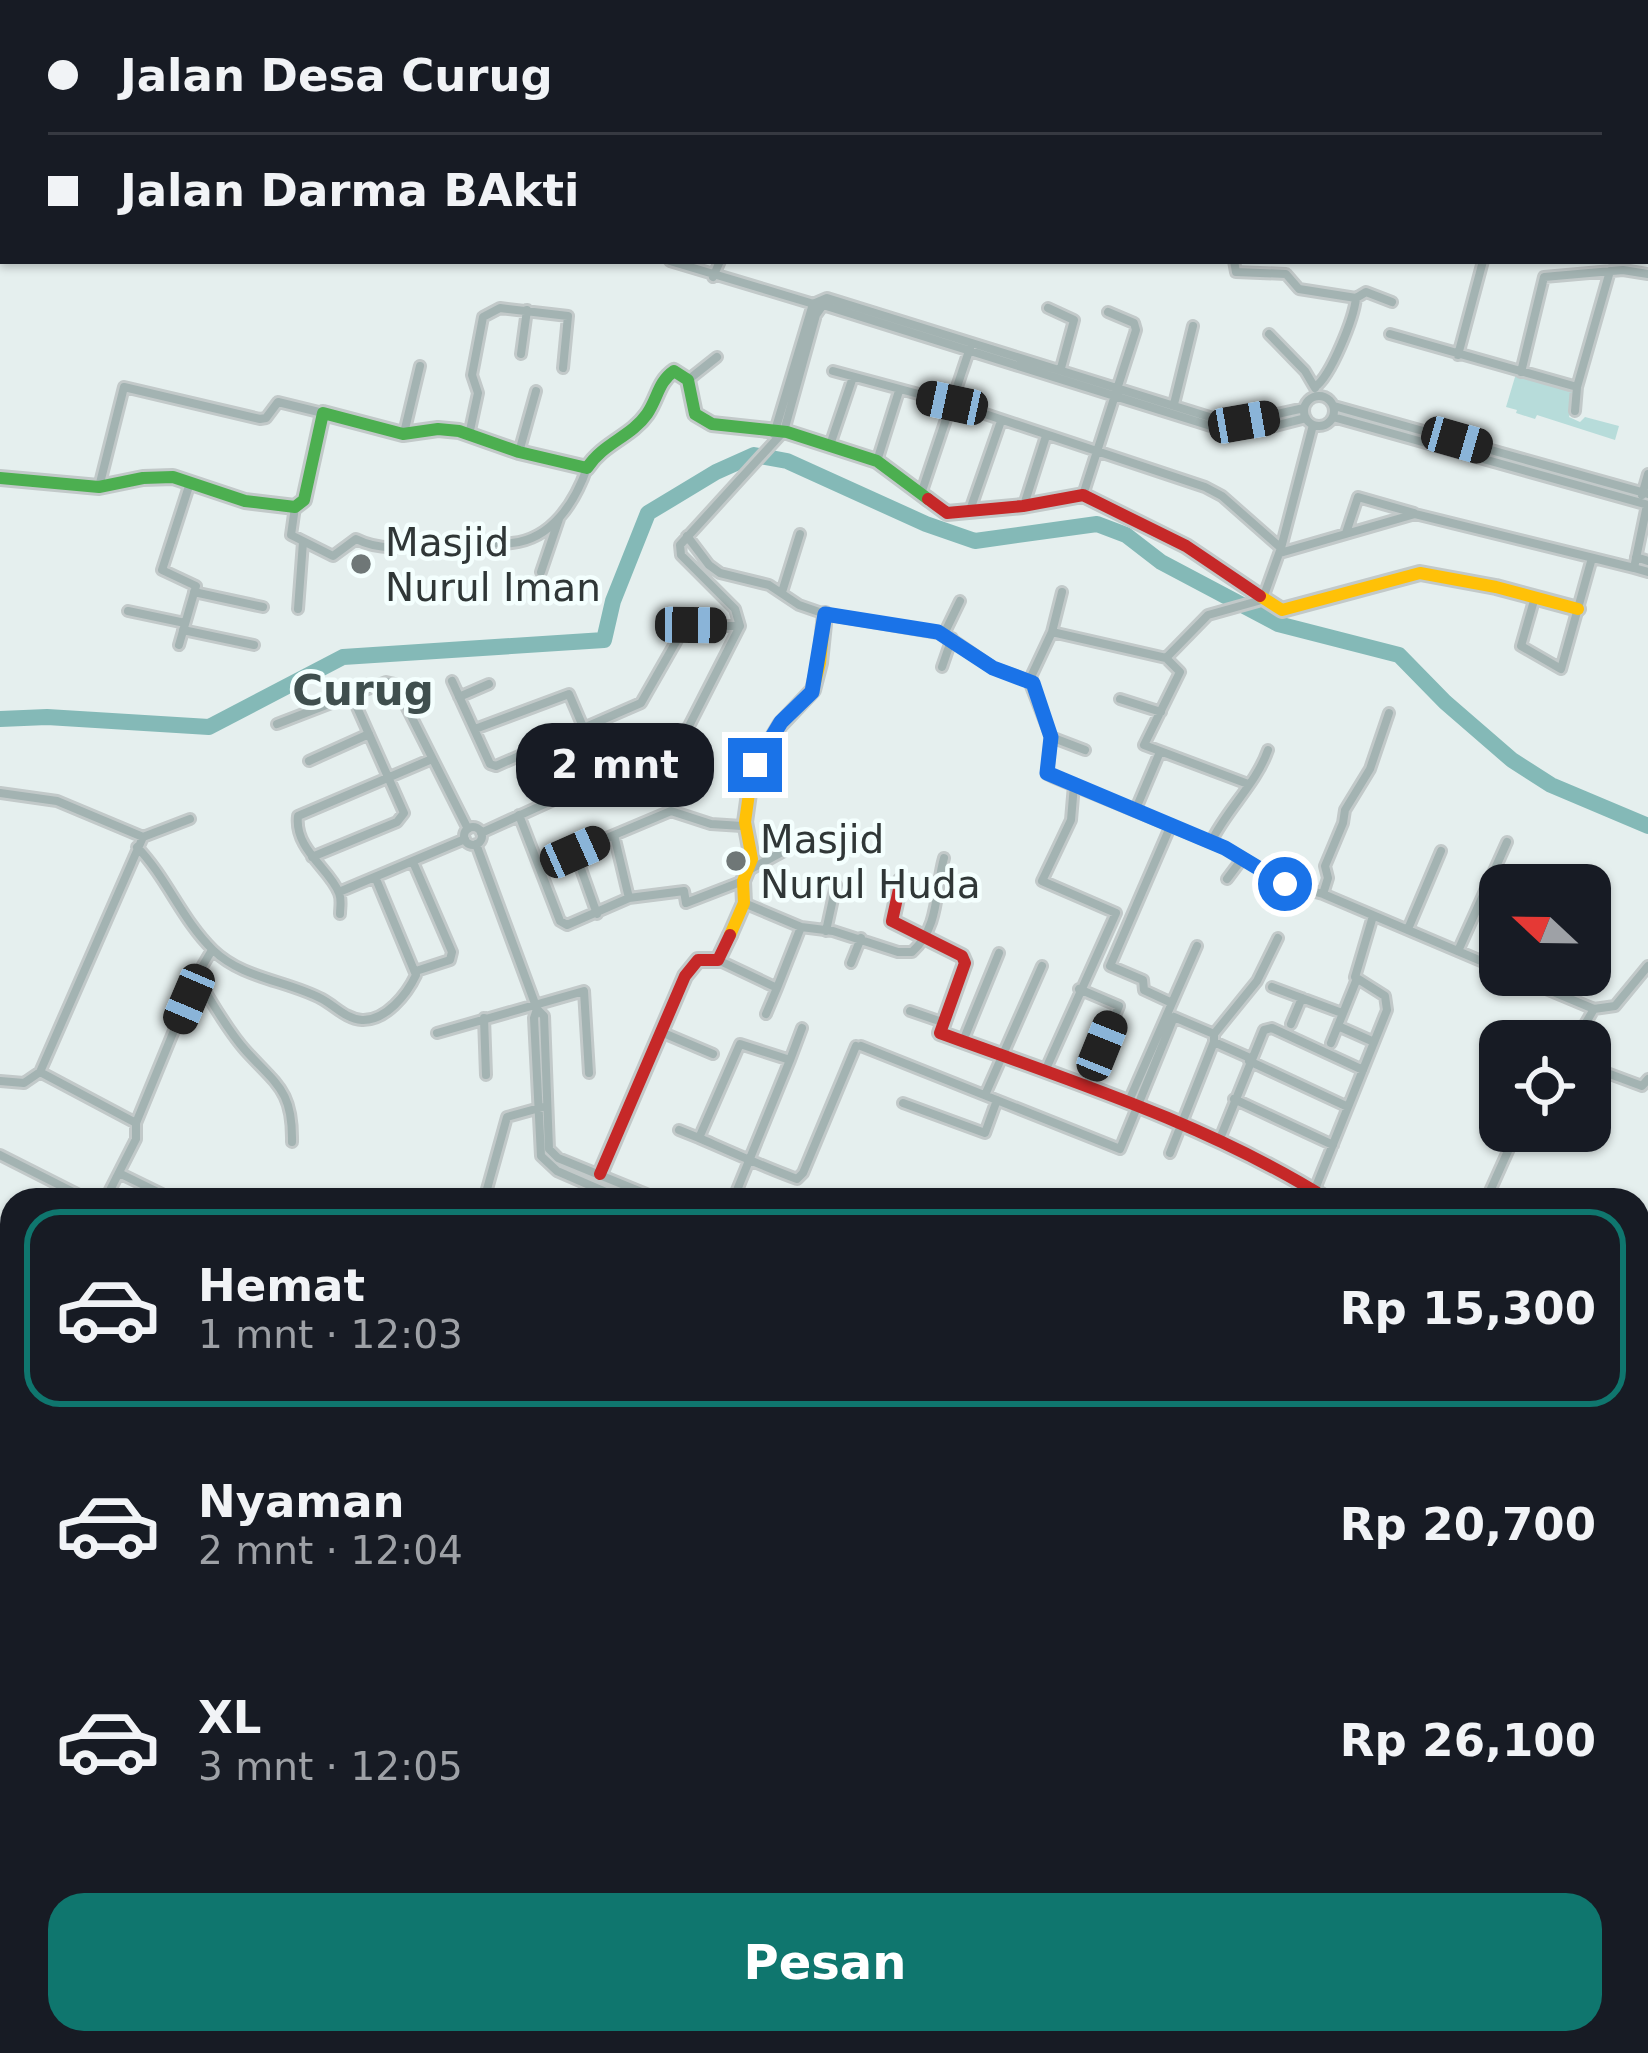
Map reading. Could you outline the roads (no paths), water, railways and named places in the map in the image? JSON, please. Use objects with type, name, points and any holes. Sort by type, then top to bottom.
[{"type":"street","points":[[680,264],[817,305]]},
{"type":"street","points":[[713,277],[719,264]]},
{"type":"street","points":[[1235,264],[1236,272],[1286,274],[1299,289],[1356,298]]},
{"type":"street","points":[[1458,355],[1482,264]]},
{"type":"street","points":[[1521,372],[1542,278],[1610,271],[1648,274]]},
{"type":"street","points":[[1575,411],[1577,387],[1610,271]]},
{"type":"street","points":[[1261,600],[1280,550],[1308,417],[1307,401],[1330,373],[1356,298],[1363,292],[1392,302]]},
{"type":"street","points":[[339,892],[605,778],[678,740],[740,626],[735,610],[681,555],[680,545],[771,448],[817,305],[827,298],[1237,433],[1308,417]]},
{"type":"street","points":[[470,435],[478,393],[472,378],[479,325],[487,312],[500,308],[568,316],[563,368]]},
{"type":"street","points":[[1048,308],[1074,320],[1061,368]]},
{"type":"street","points":[[521,354],[527,310]]},
{"type":"street","points":[[1083,495],[1136,326],[1108,312]]},
{"type":"street","points":[[1174,404],[1193,326]]},
{"type":"street","points":[[1269,334],[1305,371],[1316,392],[1334,406],[1645,494]]},
{"type":"street","points":[[1390,334],[1577,387]]},
{"type":"street","points":[[922,491],[970,345]]},
{"type":"street","points":[[688,380],[717,357]]},
{"type":"street","points":[[1029,363],[1061,368],[1116,391],[1232,424],[1308,417],[1324,425],[1333,418],[1334,406]]},
{"type":"street","points":[[404,434],[419,366]]},
{"type":"street","points":[[833,371],[952,403],[1205,487],[1222,496],[1280,550]]},
{"type":"street","points":[[323,413],[304,500],[295,507],[290,532],[333,556],[353,539],[382,550],[455,541],[517,543],[532,538],[573,501],[603,445],[644,418],[667,373],[678,372],[688,380],[695,415],[701,421],[779,431],[877,460],[922,491],[938,510],[957,514],[1083,495],[1186,546],[1261,600],[1287,610],[1417,574],[1578,609]]},
{"type":"street","points":[[830,445],[853,377]]},
{"type":"street","points":[[99,487],[124,387],[260,419],[283,401],[404,434],[438,429],[470,435],[587,468]]},
{"type":"street","points":[[519,452],[536,391]]},
{"type":"street","points":[[877,460],[899,391]]},
{"type":"street","points":[[1333,418],[1645,506]]},
{"type":"street","points":[[970,512],[1001,421]]},
{"type":"street","points":[[1023,506],[1046,436]]},
{"type":"street","points":[[1502,465],[1504,453]]},
{"type":"street","points":[[1635,563],[1648,474]]},
{"type":"street","points":[[0,478],[99,487],[158,476],[245,501],[295,507]]},
{"type":"street","points":[[179,645],[193,582],[162,570],[190,482]]},
{"type":"street","points":[[1346,533],[1358,497],[1592,558],[1648,561]]},
{"type":"street","points":[[1280,550],[1415,514]]},
{"type":"street","points":[[541,572],[560,517]]},
{"type":"street","points":[[782,592],[800,534]]},
{"type":"street","points":[[687,536],[720,573],[782,592],[825,614],[948,636],[993,668],[1029,681]]},
{"type":"street","points":[[298,609],[303,542]]},
{"type":"street","points":[[1535,597],[1521,646],[1555,668],[1563,667],[1592,558]]},
{"type":"street","points":[[1635,563],[1648,572]]},
{"type":"street","points":[[194,592],[263,607]]},
{"type":"street","points":[[1062,592],[1052,632],[1029,681],[1051,737],[1047,773],[1210,842],[1285,884],[1323,894],[1479,960]]},
{"type":"street","points":[[1166,658],[1208,615],[1261,600]]},
{"type":"street","points":[[942,667],[960,601]]},
{"type":"street","points":[[128,610],[254,645]]},
{"type":"street","points":[[718,960],[744,903],[752,859],[742,826],[746,790],[761,752],[815,683],[825,614]]},
{"type":"street","points":[[452,681],[490,764],[496,766],[644,700],[685,626],[740,626]]},
{"type":"street","points":[[1052,632],[1166,658],[1180,672],[1144,745],[1248,784]]},
{"type":"street","points":[[277,724],[386,682],[395,684],[466,834],[476,844],[536,1006],[549,1149],[553,1155],[633,1188]]},
{"type":"street","points":[[459,697],[489,684]]},
{"type":"street","points":[[475,730],[566,693],[572,696],[605,778]]},
{"type":"street","points":[[312,857],[402,818],[404,813],[352,695]]},
{"type":"street","points":[[1120,699],[1161,712]]},
{"type":"street","points":[[1323,894],[1328,878],[1325,866],[1345,810],[1370,769],[1389,713]]},
{"type":"street","points":[[309,760],[369,734]]},
{"type":"street","points":[[1051,737],[1085,750]]},
{"type":"street","points":[[1210,842],[1256,777],[1268,750]]},
{"type":"street","points":[[1135,812],[1160,752]]},
{"type":"street","points":[[340,914],[339,892],[312,857],[297,826],[298,816],[432,759]]},
{"type":"street","points":[[1044,1072],[1116,913],[1042,881],[1071,820],[1074,785]]},
{"type":"street","points":[[0,793],[56,801],[143,836]]},
{"type":"street","points":[[540,866],[666,812],[711,824],[742,826]]},
{"type":"street","points":[[519,814],[562,923],[570,924],[629,898],[684,891],[686,903],[746,876],[795,845]]},
{"type":"street","points":[[0,1081],[24,1083],[40,1072],[143,836],[190,819]]},
{"type":"street","points":[[1171,825],[1110,966],[1143,980],[1144,990],[1172,1003]]},
{"type":"street","points":[[476,844],[481,832]]},
{"type":"street","points":[[614,835],[629,898]]},
{"type":"street","points":[[1458,951],[1507,842]]},
{"type":"street","points":[[137,847],[158,868],[192,929],[233,968],[308,993],[362,1020],[395,1005],[416,971],[449,961],[452,952],[413,862]]},
{"type":"street","points":[[1408,929],[1441,851]]},
{"type":"street","points":[[575,852],[597,914]]},
{"type":"street","points":[[744,903],[801,927],[912,952],[925,938],[940,892],[936,886],[944,858]]},
{"type":"street","points":[[1227,879],[1242,859]]},
{"type":"street","points":[[376,879],[416,971]]},
{"type":"street","points":[[902,880],[892,921],[962,956],[965,963],[940,1033],[1133,1103],[1311,1188]]},
{"type":"street","points":[[826,931],[836,885]]},
{"type":"street","points":[[1331,1043],[1356,981],[1373,916]]},
{"type":"street","points":[[766,1014],[801,927]]},
{"type":"street","points":[[851,962],[861,938]]},
{"type":"street","points":[[1170,1153],[1214,1038],[1252,988],[1278,938]]},
{"type":"street","points":[[680,1130],[791,1178],[800,1176],[859,1046],[1120,1149],[1133,1103],[1197,946]]},
{"type":"street","points":[[111,1188],[136,1139],[136,1123],[196,977],[212,950]]},
{"type":"street","points":[[963,1041],[999,953]]},
{"type":"street","points":[[600,1174],[689,970],[698,959],[718,960],[777,988]]},
{"type":"street","points":[[986,1095],[1042,966]]},
{"type":"street","points":[[1563,996],[1601,1011],[1615,1006],[1648,966]]},
{"type":"street","points":[[196,977],[244,1049],[271,1073],[283,1093],[291,1112],[292,1142]]},
{"type":"street","points":[[1316,1188],[1388,1000],[1356,981]]},
{"type":"street","points":[[1272,987],[1342,1013]]},
{"type":"street","points":[[1079,988],[1119,1006],[1086,1086]]},
{"type":"street","points":[[437,1033],[584,991],[589,1073]]},
{"type":"street","points":[[1291,1024],[1302,998]]},
{"type":"street","points":[[1587,1020],[1594,1009]]},
{"type":"street","points":[[910,1011],[942,1022]]},
{"type":"street","points":[[1170,1017],[1348,1107]]},
{"type":"street","points":[[484,1018],[486,1075]]},
{"type":"street","points":[[1338,1026],[1374,1042]]},
{"type":"street","points":[[738,1188],[802,1028]]},
{"type":"street","points":[[1219,1141],[1262,1031],[1271,1028],[1363,1070]]},
{"type":"street","points":[[661,1032],[713,1054]]},
{"type":"street","points":[[699,1138],[740,1044],[790,1060]]},
{"type":"street","points":[[40,1072],[136,1123]]},
{"type":"street","points":[[1611,1075],[1638,1085],[1648,1079]]},
{"type":"street","points":[[903,1102],[985,1132],[998,1100]]},
{"type":"street","points":[[1234,1100],[1333,1145]]},
{"type":"street","points":[[487,1188],[507,1117],[543,1107]]},
{"type":"street","points":[[543,1107],[538,1147],[548,1165],[598,1188]]},
{"type":"street","points":[[1491,1188],[1508,1152]]},
{"type":"street","points":[[0,1155],[65,1188]]},
{"type":"street","points":[[119,1173],[150,1188]]},
{"type":"waterway","points":[[0,719],[47,717],[209,727],[343,657],[604,640],[613,601],[648,513],[754,455],[787,461],[975,541],[1097,524],[1126,535],[1161,562],[1278,624],[1399,655],[1512,760],[1551,785],[1648,826]]},
{"type":"place","name":"Masjid Nurul Iman","points":[[361,564]]},
{"type":"place","name":"Masjid Nurul Huda","points":[[736,861]]},
{"type":"district","name":"Curug","points":[[363,690]]}]
